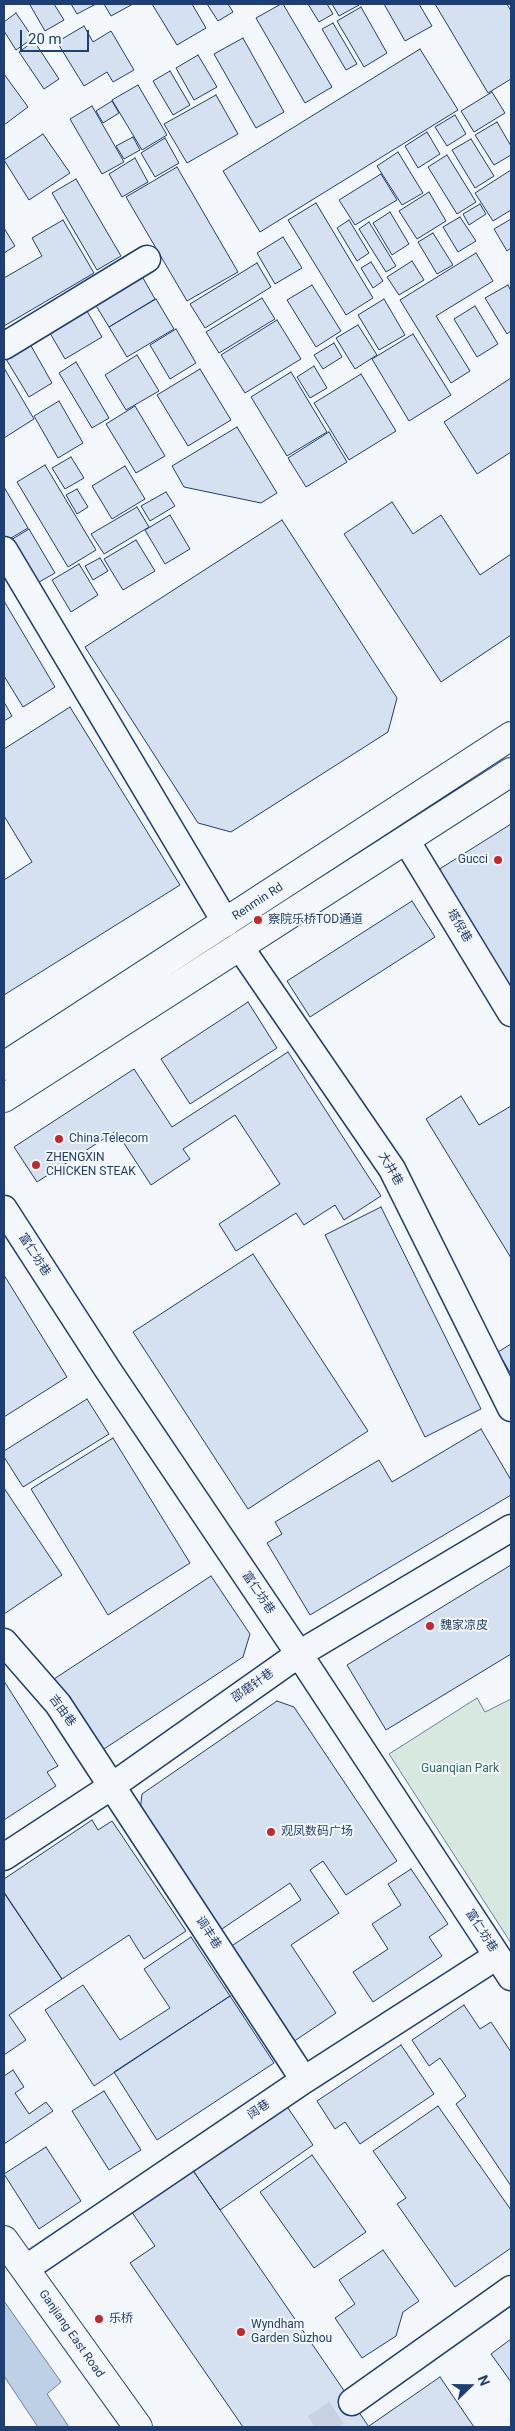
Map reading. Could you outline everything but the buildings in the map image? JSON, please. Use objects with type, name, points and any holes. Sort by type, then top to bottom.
[{"type":"main road","name":"Renmin Rd","points":[[4,1066],[511,736]]},
{"type":"main road","points":[[4,1098],[511,772]]},
{"type":"main road","name":"Ganjiang East Road","points":[[4,2240],[138,2427]]},
{"type":"street","points":[[4,346],[147,259]]},
{"type":"street","points":[[4,550],[226,922]]},
{"type":"street","name":"塔倪巷","points":[[406,840],[511,1013]]},
{"type":"street","name":"大井巷","points":[[240,947],[392,1168],[511,1408]]},
{"type":"street","name":"富仁坊巷","points":[[4,1208],[113,1378],[299,1654],[511,1977]]},
{"type":"street","name":"邵磨针巷","points":[[4,1857],[112,1786],[299,1654],[511,1528]]},
{"type":"street","name":"吉由巷","points":[[4,1642],[58,1704],[112,1786]]},
{"type":"street","name":"调丰巷","points":[[112,1786],[304,2080]]},
{"type":"street","name":"阔巷","points":[[25,2269],[304,2080],[497,1956]]},
{"type":"street","points":[[352,2402],[511,2289]]},
{"type":"green space","name":"Guanqian Park","points":[[477,1698],[485,1712],[511,1699],[511,1943],[389,1754]]},
{"type":"water","points":[[4,2301],[61,2382],[47,2394],[69,2427],[38,2427],[4,2376]]},
{"type":"tunnel","points":[[315,2427],[352,2402]]},
{"type":"place","name":"Gucci","points":[[498,860]]},
{"type":"place","name":"察院乐桥TOD通道","points":[[258,920]]},
{"type":"place","name":"China Telecom","points":[[59,1139]]},
{"type":"place","name":"ZHENGXIN CHICKEN STEAK","points":[[36,1165]]},
{"type":"place","name":"魏家凉皮","points":[[430,1626]]},
{"type":"place","name":"观凤数码广场","points":[[271,1832]]},
{"type":"place","name":"乐桥","points":[[99,2319]]},
{"type":"place","name":"Wyndham Garden Suzhou","points":[[241,2332]]}]
